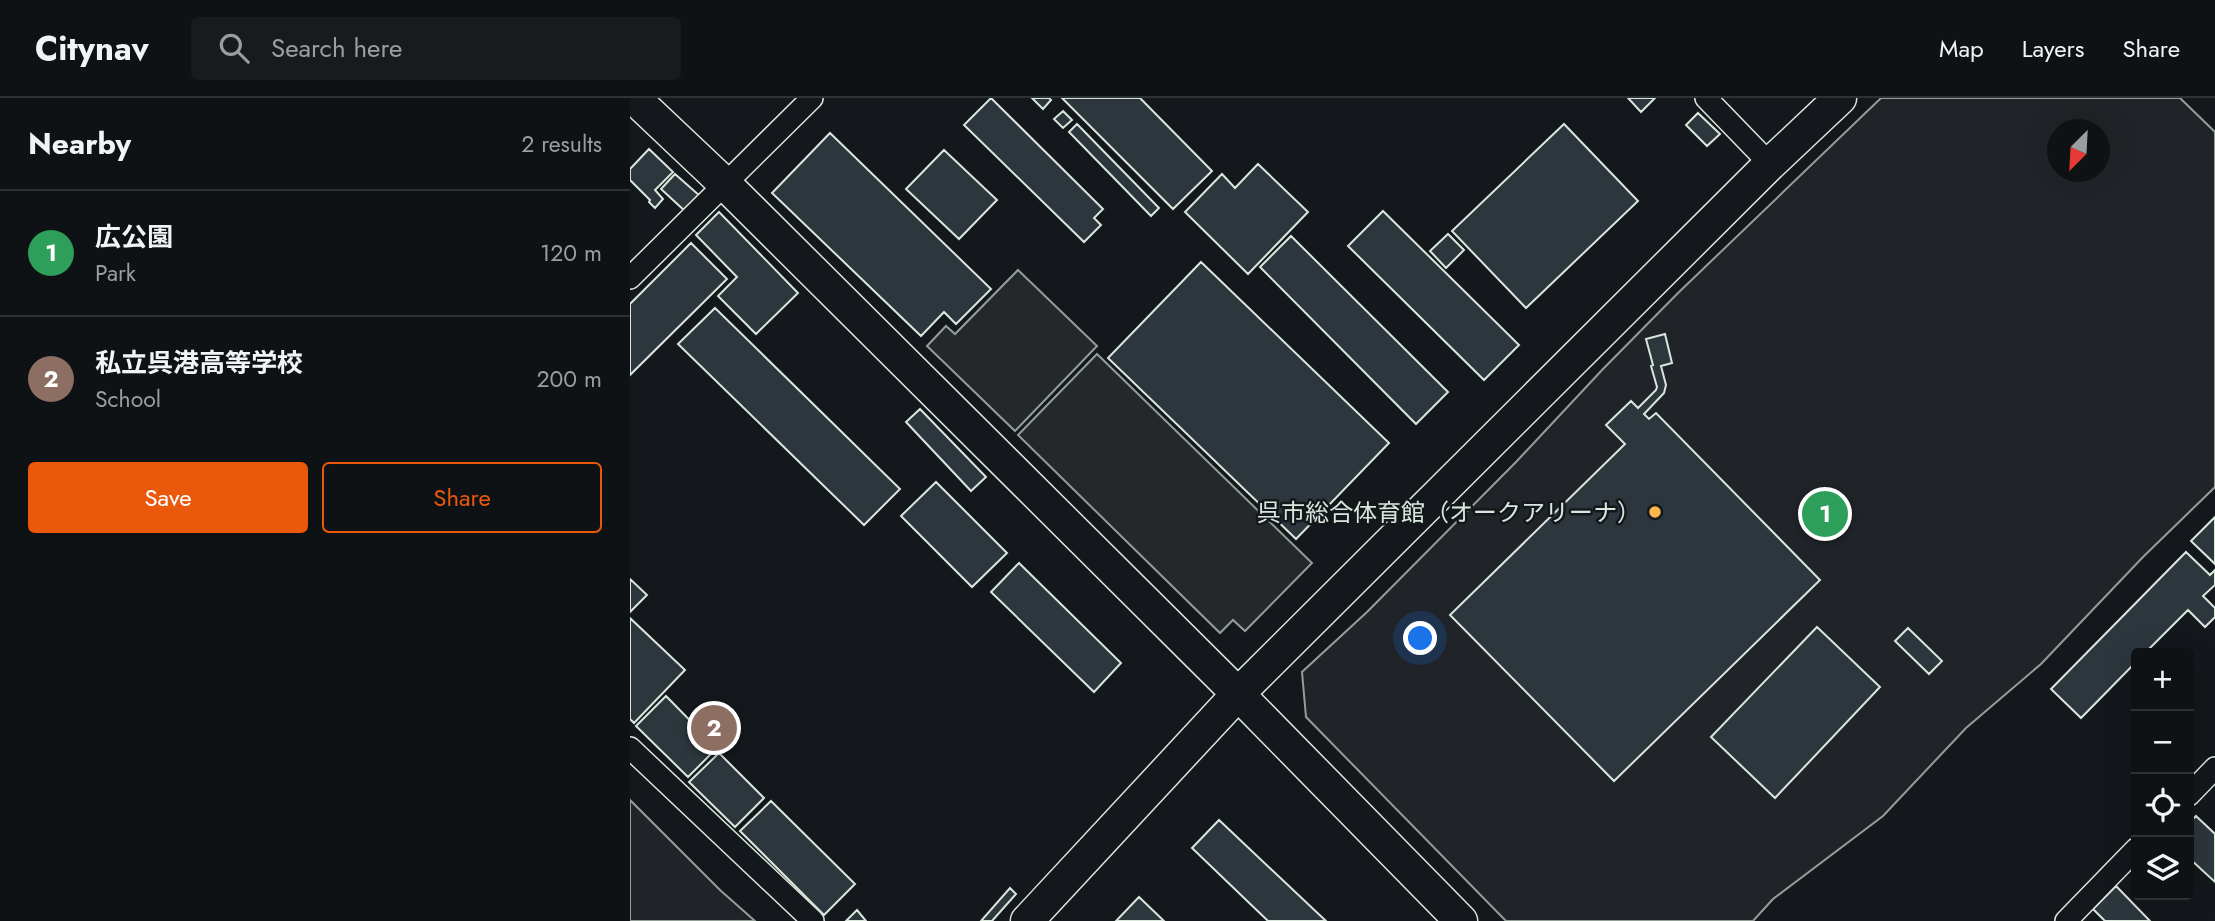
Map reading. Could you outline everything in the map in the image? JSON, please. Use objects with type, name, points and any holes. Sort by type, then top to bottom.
[{"type":"street","points":[[634,98],[726,185],[1238,694],[1461,921]]},
{"type":"street","points":[[630,278],[812,98]]},
{"type":"street","points":[[1706,98],[1770,164]]},
{"type":"street","points":[[1027,921],[1238,694],[1770,164],[1840,98]]},
{"type":"street","points":[[630,748],[813,921]]},
{"type":"street","points":[[2194,790],[2215,768]]},
{"type":"street","points":[[2066,921],[2131,854]]},
{"type":"shaded area","points":[[1881,98],[2180,98],[2215,132],[2215,487],[2143,557],[2041,664],[1966,728],[1883,816],[1773,899],[1753,921],[1506,921],[1306,717],[1302,672],[1367,612],[1516,462],[1603,369]]},
{"type":"shaded area","points":[[1018,270],[1097,346],[1015,431],[927,346],[946,326],[955,334]]},
{"type":"shaded area","points":[[1097,354],[1312,563],[1245,631],[1233,620],[1220,633],[1018,435]]},
{"type":"shaded area","points":[[630,800],[720,890],[755,921],[630,921]]},
{"type":"building","points":[[991,98],[1103,209],[1094,218],[1101,225],[1084,242],[964,125]]},
{"type":"building","points":[[1032,98],[1049,98],[1051,100],[1043,109]]},
{"type":"building","points":[[1062,98],[1140,98],[1212,171],[1173,209]]},
{"type":"building","points":[[1628,98],[1655,98],[1641,112]]},
{"type":"building","points":[[1063,111],[1072,120],[1063,128],[1054,119]]},
{"type":"building","points":[[1698,113],[1720,134],[1707,146],[1686,125]]},
{"type":"building","points":[[1077,124],[1159,208],[1151,216],[1069,132]]},
{"type":"building","points":[[1564,124],[1638,201],[1526,308],[1452,231]]},
{"type":"building","points":[[830,133],[991,289],[956,324],[944,312],[921,336],[772,193]]},
{"type":"building","points":[[649,149],[673,172],[655,190],[663,199],[655,208],[630,180],[630,169]]},
{"type":"building","points":[[944,150],[997,200],[959,239],[906,189]]},
{"type":"building","points":[[1258,164],[1308,212],[1248,274],[1185,212],[1222,174],[1235,188]]},
{"type":"building","points":[[675,174],[700,196],[686,212],[661,189]]},
{"type":"building","points":[[1383,211],[1519,345],[1484,380],[1348,246]]},
{"type":"building","points":[[719,212],[798,293],[756,334],[718,296],[737,277],[696,235]]},
{"type":"building","points":[[1448,234],[1464,250],[1446,268],[1430,251]]},
{"type":"building","points":[[1291,236],[1448,392],[1416,424],[1260,267]]},
{"type":"building","points":[[691,243],[727,279],[630,375],[630,304]]},
{"type":"building","points":[[1201,262],[1389,443],[1296,539],[1108,358]]},
{"type":"building","points":[[715,308],[900,489],[864,525],[678,344]]},
{"type":"building","name":"呉市総合体育館（オークアリーナ）","points":[[1665,334],[1672,363],[1661,366],[1666,385],[1664,393],[1644,414],[1649,419],[1656,413],[1820,580],[1614,781],[1450,615],[1625,444],[1606,425],[1631,401],[1638,408],[1656,390],[1646,339]]},
{"type":"building","points":[[920,409],[986,477],[971,491],[906,422]]},
{"type":"building","points":[[936,482],[1007,553],[972,587],[901,516]]},
{"type":"building","points":[[2215,517],[2215,564],[2191,541]]},
{"type":"building","points":[[2186,552],[2210,575],[2215,570],[2215,585],[2203,596],[2215,608],[2215,617],[2205,627],[2188,610],[2150,648],[2131,648],[2131,667],[2081,718],[2051,689]]},
{"type":"building","points":[[1019,563],[1121,663],[1094,692],[991,592]]},
{"type":"building","points":[[630,579],[647,595],[630,612]]},
{"type":"building","points":[[630,618],[685,670],[634,723],[630,719]]},
{"type":"building","points":[[1817,627],[1880,687],[1775,798],[1711,737]]},
{"type":"building","points":[[1908,628],[1942,661],[1929,674],[1895,641]]},
{"type":"building","points":[[666,696],[717,748],[688,777],[636,726]]},
{"type":"building","points":[[719,753],[764,798],[735,827],[689,782]]},
{"type":"building","points":[[771,801],[855,884],[824,915],[740,831]]},
{"type":"building","points":[[2196,816],[2215,834],[2215,882],[2194,863]]},
{"type":"building","points":[[1219,820],[1326,921],[1268,921],[1192,848]]},
{"type":"building","points":[[2116,886],[2150,921],[2105,921],[2093,909]]},
{"type":"building","points":[[1010,888],[1016,894],[992,921],[981,921]]},
{"type":"building","points":[[1139,897],[1164,921],[1116,921]]},
{"type":"building","points":[[857,910],[866,921],[846,921]]},
{"type":"place","name":"呉市総合体育館（オークアリーナ）","points":[[1655,512]]},
{"type":"place","name":"広公園","points":[[1825,514]]},
{"type":"place","name":"私立呉港高等学校","points":[[714,728]]}]
